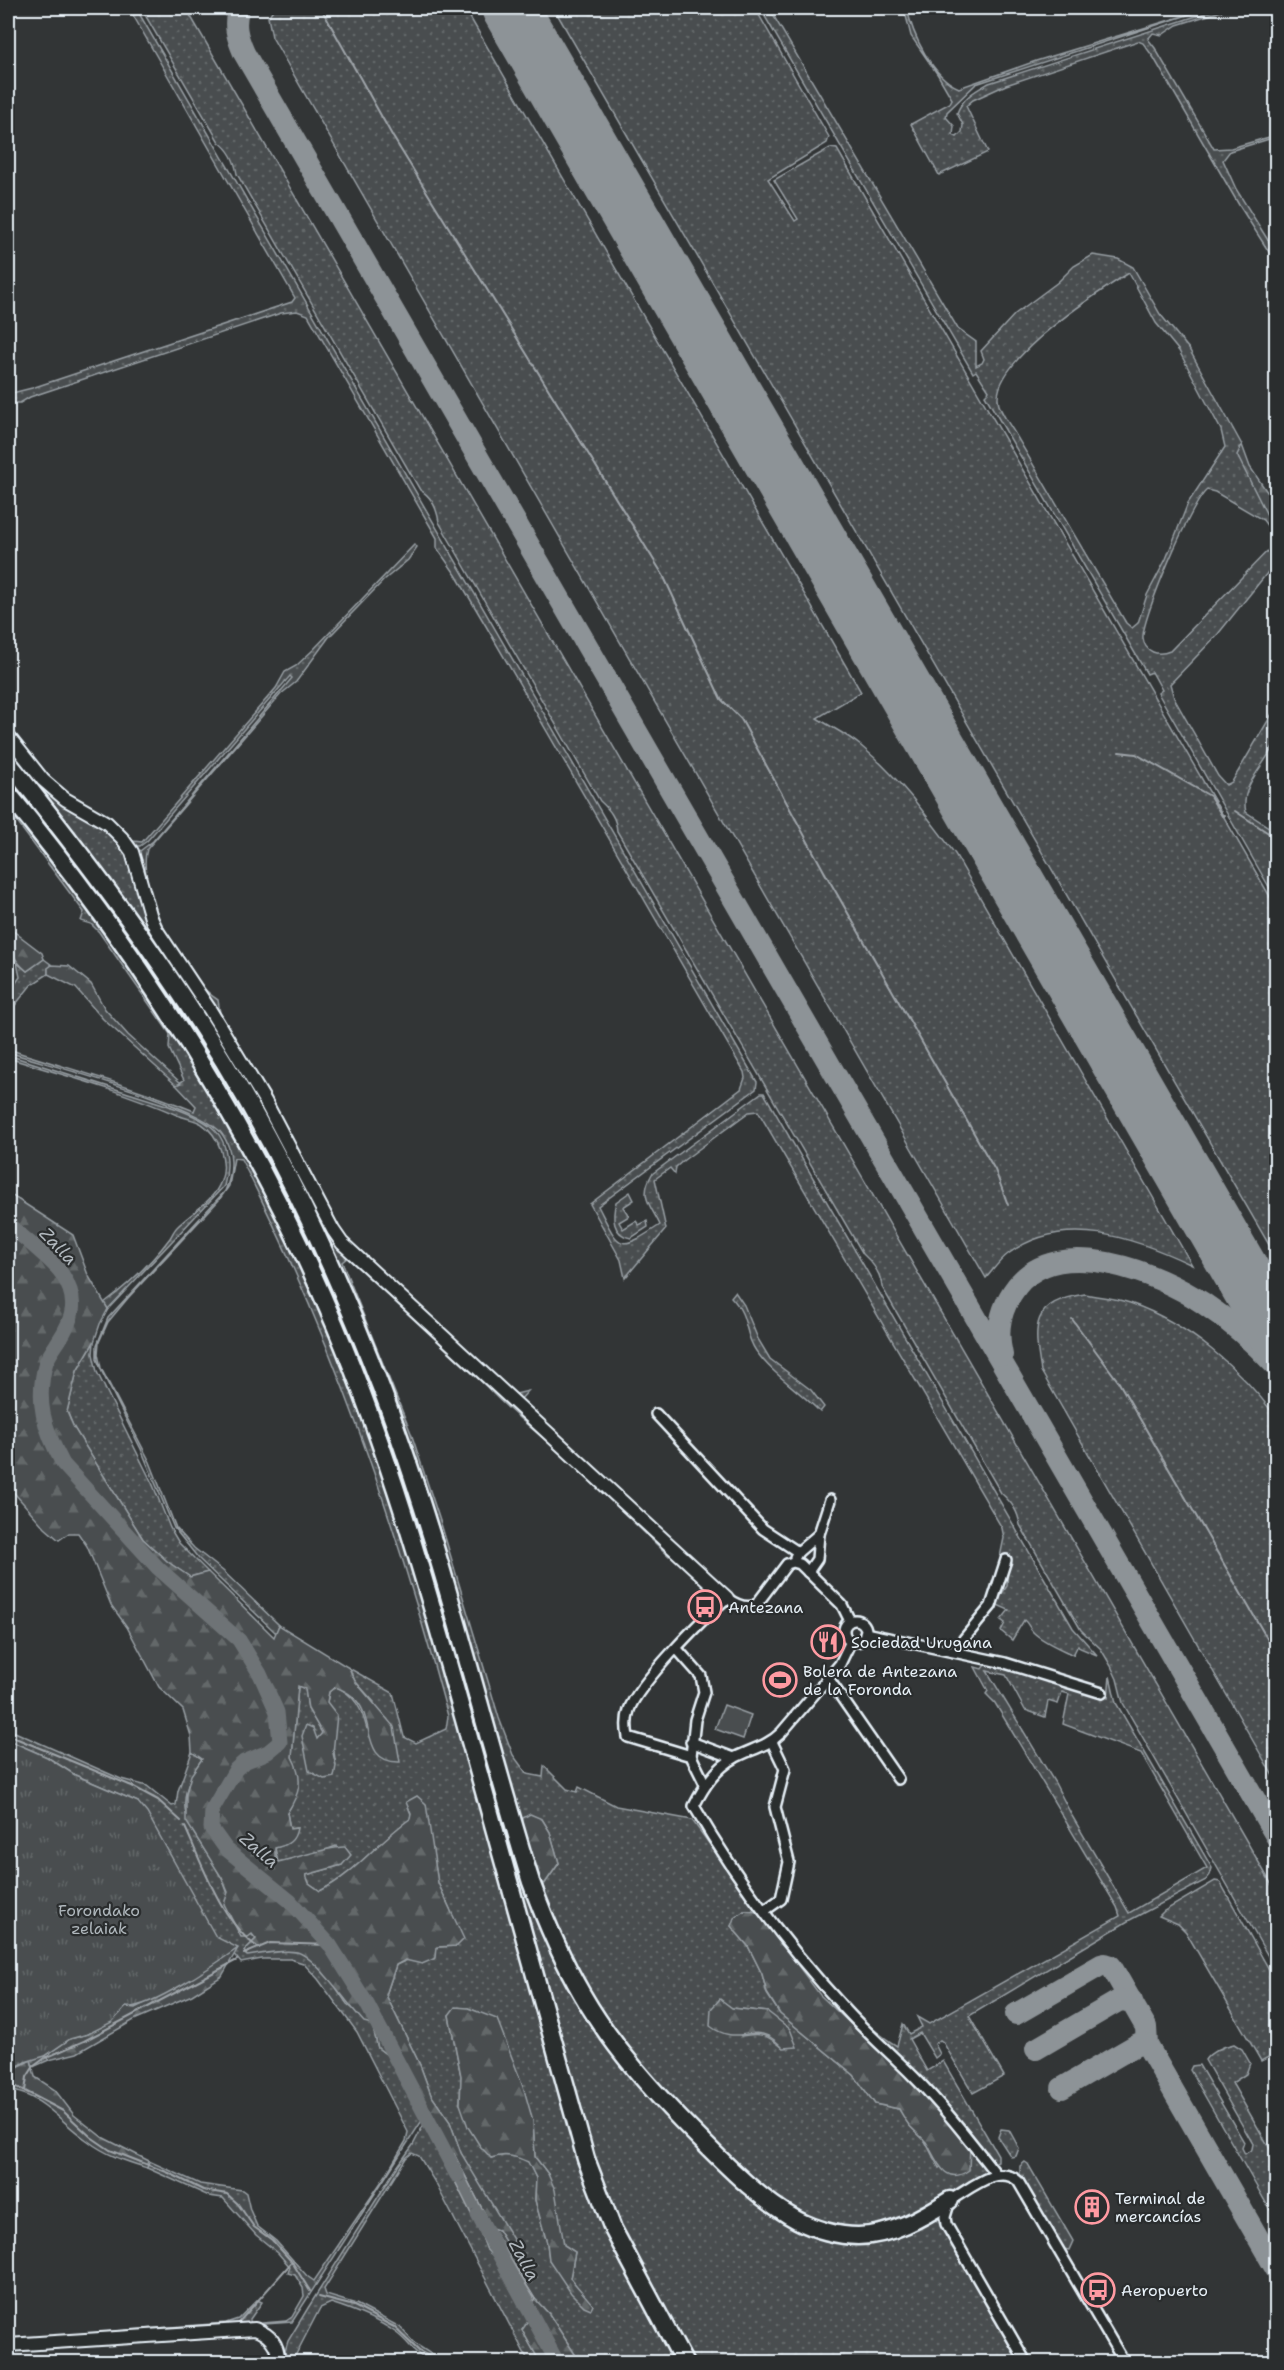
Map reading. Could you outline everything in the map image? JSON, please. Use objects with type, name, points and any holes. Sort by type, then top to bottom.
[{"type":"highway","points":[[8,762],[105,886],[224,1062],[279,1159],[320,1244],[382,1391],[422,1504],[531,1882],[566,1965],[602,2026],[623,2055],[663,2101],[720,2159],[765,2199],[799,2221],[836,2233],[858,2236],[879,2234],[913,2222],[950,2200]]},
{"type":"highway","points":[[8,793],[137,964],[210,1076],[261,1168],[334,1323],[398,1495],[435,1614],[586,2159],[613,2229],[684,2362]]},
{"type":"street","points":[[8,736],[43,780],[65,800],[106,823],[122,838],[132,852],[151,918],[159,934],[245,1066],[342,1243],[727,1598],[736,1604],[752,1607],[756,1605],[787,1564],[793,1562],[800,1564],[842,1605],[850,1621]]},
{"type":"street","points":[[656,1413],[763,1529],[798,1552]]},
{"type":"street","points":[[808,1572],[817,1559],[819,1534],[830,1500]]},
{"type":"street","points":[[793,1562],[798,1552],[819,1534]]},
{"type":"street","points":[[954,1651],[991,1606],[1006,1560]]},
{"type":"street","points":[[691,1756],[628,1737],[626,1726],[630,1708],[641,1690],[677,1649],[711,1611],[727,1598]]},
{"type":"street","points":[[851,1641],[844,1634],[844,1628],[850,1621],[862,1622],[865,1633]]},
{"type":"street","points":[[865,1633],[1005,1663],[1102,1693]]},
{"type":"street","points":[[851,1641],[860,1640],[865,1633]]},
{"type":"street","points":[[851,1641],[840,1664],[772,1742],[734,1758],[705,1784],[694,1806],[717,1846],[777,1933],[846,2011],[916,2079],[996,2174]]},
{"type":"street","points":[[677,1649],[701,1676],[704,1692],[691,1742],[691,1756],[705,1784]]},
{"type":"street","points":[[828,1678],[898,1779]]},
{"type":"street","points":[[691,1742],[734,1758]]},
{"type":"street","points":[[764,1911],[781,1899],[789,1862],[775,1807],[785,1769],[772,1742]]},
{"type":"street","points":[[1026,2362],[946,2224],[945,2217],[950,2200],[996,2174],[1008,2175],[1018,2181],[1124,2362]]},
{"type":"street","points":[[8,2344],[255,2330],[273,2341],[278,2350],[278,2362]]},
{"type":"green space","points":[[129,8],[136,8],[757,1082],[756,1089],[598,1206],[611,1231],[616,1238],[628,1243],[660,1225],[646,1195],[652,1174],[764,1093],[1073,1628],[1097,1655],[1078,1645],[1073,1655],[1058,1648],[1037,1636],[1024,1620],[1012,1640],[1001,1631],[1005,1623],[1001,1620],[1009,1610],[995,1604],[1007,1586],[1008,1564],[1000,1557],[1004,1538],[1002,1528],[758,1111],[749,1112],[684,1160],[676,1167],[675,1174],[670,1168],[655,1179],[666,1229],[625,1278],[621,1260],[590,1204],[741,1089],[745,1078],[744,1072],[486,626],[437,548],[437,538],[308,315],[297,311],[281,313],[30,397],[20,403],[8,403],[8,394],[292,302],[295,298]]},
{"type":"green space","points":[[141,8],[186,8],[1276,1892],[1276,1970],[1123,1703],[1111,1666],[1101,1649],[1081,1630],[1020,1525],[1014,1507],[1001,1493],[882,1287],[876,1269],[863,1254],[617,831],[612,814],[600,801],[439,522],[433,503],[420,490],[237,174],[231,156],[219,142]]},
{"type":"green space","points":[[274,8],[464,8],[467,12],[861,692],[817,718],[856,742],[875,758],[900,783],[955,854],[1192,1265],[1147,1246],[1123,1239],[1076,1232],[1052,1234],[1030,1241],[1005,1256],[986,1278],[272,37],[268,17]]},
{"type":"green space","points":[[564,8],[755,8],[829,137],[827,143],[768,179],[795,221],[798,219],[774,180],[830,148],[837,149],[1276,907],[1276,1257],[556,12]]},
{"type":"green space","points":[[760,8],[769,8],[958,329],[976,342],[976,366],[984,359],[981,351],[1015,314],[1058,282],[1074,266],[1093,255],[1118,259],[1133,267],[1160,314],[1189,349],[1242,445],[1239,448],[1270,521],[1276,524],[1276,538],[1263,520],[1215,492],[1207,490],[1190,515],[1158,586],[1143,638],[1146,647],[1153,652],[1170,651],[1276,542],[1276,562],[1218,634],[1170,684],[1174,698],[1218,776],[1226,785],[1232,782],[1276,707],[1276,740],[1246,792],[1245,802],[1246,812],[1276,832],[1276,899],[1158,693],[1162,690],[1152,672],[1147,674],[985,395],[989,391],[976,371],[973,373]],"holes":[[[1129,273],[1156,323],[1179,351],[1221,430],[1225,447],[1188,503],[1166,559],[1147,595],[1138,623],[1132,628],[1126,623],[1004,416],[998,399],[1002,383],[1013,365],[1030,346],[1073,311]]]},
{"type":"green space","points":[[904,8],[907,8],[913,30],[932,65],[940,75],[959,88],[1036,61],[1209,8],[976,84],[947,112],[946,117],[954,126],[953,135],[957,137],[962,132],[963,125],[957,113],[960,107],[970,95],[989,83],[1221,8],[1231,8],[1177,25],[1162,35],[1153,33],[1148,39],[1214,149],[1231,148],[1276,135],[1276,137],[1230,151],[1223,160],[1236,189],[1276,253],[1276,263],[1239,205],[1154,58],[1143,43],[1138,41],[1006,85],[973,100],[966,106],[988,152],[939,175],[911,124],[950,103],[952,99],[911,36]]},
{"type":"green space","points":[[1242,445],[1250,467],[1276,505],[1276,524],[1270,521],[1237,455]]},
{"type":"green space","points":[[414,545],[417,547],[408,560],[384,580],[329,637],[296,682],[281,694],[147,849],[145,866],[155,909],[166,932],[191,973],[218,1000],[220,1013],[271,1098],[333,1220],[344,1236],[506,1387],[516,1394],[528,1391],[519,1401],[344,1240],[156,921],[136,854],[153,841],[292,678],[290,676],[147,841],[140,846],[134,846],[59,790],[50,780],[63,791],[115,822],[133,841],[142,842],[276,688],[285,672],[296,666],[313,650]]},
{"type":"green space","points":[[8,728],[46,775],[8,732]]},
{"type":"green space","points":[[8,742],[101,823],[125,849],[144,911],[242,1068],[325,1226],[672,1553],[669,1556],[347,1258],[342,1262],[411,1433],[442,1527],[499,1718],[513,1755],[527,1774],[543,1777],[544,1766],[567,1789],[577,1792],[579,1787],[616,1806],[692,1820],[758,1911],[744,1911],[731,1926],[748,1946],[762,1974],[767,1994],[780,2014],[854,2075],[875,2104],[899,2109],[909,2125],[925,2141],[939,2168],[970,2144],[987,2167],[986,2172],[927,2208],[878,2228],[846,2227],[811,2219],[784,2205],[742,2170],[652,2078],[618,2036],[573,1962],[551,1910],[543,1886],[559,1863],[550,1832],[542,1819],[522,1825],[440,1536],[409,1440],[280,1146],[67,825],[8,751]],"holes":[[[719,1999],[732,2008],[768,2012],[783,2048],[764,2036],[754,2034],[741,2036]]]},
{"type":"green space","points":[[8,771],[126,927],[221,1069],[294,1201],[344,1309],[393,1442],[560,1967],[715,2162],[833,2238],[931,2217],[940,2223],[1022,2362],[692,2362],[629,2248],[592,2156],[515,1877],[312,1256],[54,841],[8,783]]},
{"type":"green space","points":[[8,806],[97,923],[180,1045],[254,1172],[318,1305],[361,1415],[421,1600],[482,1810],[578,2161],[604,2229],[630,2281],[676,2362],[580,2362],[549,2314],[535,2299],[492,2228],[498,2230],[515,2256],[461,2153],[450,2122],[431,2095],[420,2065],[386,1995],[396,1965],[437,1947],[457,1946],[450,1909],[438,1883],[430,1835],[411,1814],[410,1819],[355,1867],[320,1891],[309,1883],[306,1875],[342,1865],[336,1846],[315,1854],[278,1862],[275,1848],[290,1842],[296,1828],[290,1829],[287,1813],[297,1785],[295,1763],[292,1757],[298,1686],[305,1688],[308,1709],[323,1733],[317,1739],[306,1725],[336,1766],[327,1702],[329,1692],[335,1686],[353,1698],[363,1715],[367,1729],[374,1702],[355,1681],[349,1668],[393,1693],[404,1737],[416,1743],[446,1729],[448,1716],[407,1573],[360,1432],[305,1294],[241,1159],[234,1158],[229,1186],[219,1200],[108,1322],[99,1342],[98,1354],[101,1368],[150,1462],[176,1528],[194,1548],[223,1571],[279,1625],[276,1633],[199,1559],[174,1528],[141,1449],[102,1372],[97,1359],[97,1345],[108,1318],[225,1191],[231,1169],[229,1147],[222,1134],[209,1123],[186,1111],[122,1087],[8,1052],[8,1049],[101,1078],[194,1111],[196,1106],[176,1085],[184,1080],[169,1048],[170,1034],[99,932],[91,924],[81,921],[84,912],[8,810]],"holes":[[[468,2008],[497,2020],[533,2121],[535,2157],[548,2174],[564,2245],[575,2252],[570,2278],[592,2305],[561,2276],[549,2260],[547,2243],[535,2200],[536,2178],[528,2161],[510,2156],[491,2158],[460,2104],[461,2076],[449,2015]]]},
{"type":"green space","points":[[8,927],[42,953],[44,959],[27,971],[12,952],[8,940]]},
{"type":"green space","points":[[44,959],[52,965],[48,968],[48,974],[31,985],[8,1014],[8,994],[20,977],[17,963],[27,971]]},
{"type":"green space","points":[[52,965],[69,966],[91,984],[105,1009],[128,1035],[181,1083],[176,1085],[103,1019],[76,988],[48,974],[48,968]]},
{"type":"green space","points":[[8,1055],[197,1117],[215,1130],[223,1142],[227,1157],[224,1186],[108,1309],[104,1303],[139,1273],[163,1247],[177,1227],[202,1206],[218,1188],[223,1174],[221,1150],[213,1135],[197,1121],[72,1077],[8,1058]]},
{"type":"green space","points":[[630,1192],[634,1200],[623,1207],[629,1216],[619,1222],[623,1229],[636,1221],[639,1225],[647,1221],[648,1227],[631,1238],[620,1233],[614,1219],[616,1202]]},
{"type":"green space","points":[[8,1193],[73,1235],[88,1275],[108,1309],[94,1342],[77,1371],[67,1412],[74,1428],[143,1539],[168,1562],[190,1577],[208,1572],[274,1637],[279,1625],[349,1668],[355,1681],[394,1727],[400,1762],[389,1761],[376,1752],[361,1707],[352,1696],[335,1687],[329,1692],[327,1702],[337,1715],[333,1753],[336,1766],[334,1777],[324,1779],[309,1771],[302,1736],[306,1725],[313,1728],[317,1739],[322,1733],[308,1709],[305,1689],[298,1686],[292,1757],[298,1772],[299,1786],[287,1813],[290,1829],[297,1828],[290,1842],[275,1848],[275,1856],[278,1862],[322,1850],[345,1847],[351,1855],[342,1865],[306,1875],[309,1883],[320,1891],[344,1876],[410,1819],[411,1814],[406,1802],[417,1796],[426,1804],[438,1883],[464,1939],[457,1946],[437,1947],[436,1958],[422,1964],[405,1960],[396,1965],[386,1995],[420,2065],[431,2095],[450,2122],[461,2153],[520,2251],[515,2257],[498,2230],[492,2228],[454,2154],[444,2159],[391,2058],[378,2048],[372,2024],[364,2022],[322,1972],[297,1952],[272,1952],[247,1956],[244,1951],[256,1939],[252,1934],[248,1937],[241,1937],[224,1904],[228,1892],[222,1878],[186,1821],[186,1794],[191,1775],[202,1759],[192,1752],[191,1736],[183,1710],[159,1687],[127,1627],[111,1605],[87,1546],[78,1533],[69,1533],[59,1540],[45,1528],[8,1486]]},
{"type":"green space","points":[[735,1292],[744,1305],[758,1339],[770,1359],[811,1390],[824,1407],[820,1412],[770,1368],[756,1351],[741,1311],[731,1297]]},
{"type":"green space","points":[[1085,1294],[1130,1303],[1172,1322],[1230,1365],[1276,1417],[1276,1781],[1041,1371],[1037,1341],[1040,1318],[1045,1310],[1054,1303]]},
{"type":"green space","points":[[94,1342],[93,1354],[97,1372],[153,1485],[170,1528],[179,1543],[208,1572],[190,1577],[168,1562],[143,1539],[74,1428],[67,1411],[77,1371]]},
{"type":"green space","points":[[987,1662],[1108,1698],[1110,1676],[1116,1703],[1212,1868],[1206,1880],[1128,1921],[969,2016],[1004,2076],[973,2093],[943,2042],[940,2040],[935,2044],[940,2054],[935,2058],[920,2033],[909,2039],[927,2071],[943,2061],[998,2155],[998,2161],[992,2164],[851,2013],[773,1919],[847,2005],[897,2046],[903,2024],[909,2034],[922,2027],[917,2017],[929,2024],[1120,1916],[1117,1907],[995,1703],[986,1694],[988,1691],[975,1667],[982,1669]],"holes":[[[987,1671],[1006,1675],[1025,1710],[1045,1717],[1048,1701],[1058,1704],[1062,1692],[1069,1694],[1063,1724],[1141,1753],[1207,1868],[1129,1913],[1055,1783]]]},
{"type":"green space","points":[[724,1705],[751,1715],[743,1739],[715,1729]]},
{"type":"green space","points":[[8,1729],[121,1779],[147,1786],[172,1806],[176,1805],[178,1791],[192,1752],[202,1759],[185,1794],[185,1809],[195,1835],[222,1879],[241,1936],[251,1934],[256,1939],[244,1951],[246,1955],[284,1951],[300,1952],[312,1961],[333,1983],[347,2004],[372,2024],[378,2048],[391,2058],[423,2119],[292,2322],[8,2342],[8,2339],[226,2323],[238,2319],[257,2300],[262,2302],[250,2319],[251,2324],[286,2321],[292,2317],[304,2296],[303,2288],[295,2275],[288,2273],[290,2267],[278,2253],[256,2235],[223,2198],[209,2196],[147,2168],[149,2161],[200,2184],[242,2190],[246,2193],[257,2226],[276,2241],[314,2281],[386,2175],[406,2141],[408,2132],[357,2032],[318,1979],[303,1963],[290,1959],[262,1959],[241,1963],[232,1952],[46,2056],[49,2060],[33,2067],[31,2060],[8,2072],[138,1802],[75,1775],[47,1757],[8,1740]]},
{"type":"green space","name":"Forondako zelaiak","points":[[8,1740],[47,1757],[75,1775],[138,1802],[147,1813],[216,1937],[238,1948],[166,1994],[137,2006],[126,2007],[112,2022],[88,2034],[70,2039],[45,2056],[25,2062],[8,2072]]},
{"type":"green space","points":[[530,1814],[542,1819],[550,1832],[559,1863],[543,1886],[522,1825],[523,1818]]},
{"type":"green space","points":[[1215,1881],[1220,1882],[1276,1982],[1276,2053],[1261,2061],[1186,1932],[1178,1924],[1159,1916]]},
{"type":"green space","points":[[744,1911],[758,1912],[820,1995],[921,2090],[970,2144],[969,2170],[960,2175],[953,2175],[942,2169],[926,2142],[909,2125],[899,2109],[875,2104],[854,2075],[780,2014],[767,1993],[762,1974],[748,1946],[731,1926],[734,1918]]},
{"type":"green space","points":[[238,1948],[222,1976],[192,1995],[134,2020],[77,2053],[49,2060],[45,2056],[70,2039],[88,2034],[126,2007],[135,2008],[174,1988]]},
{"type":"green space","points":[[720,1999],[732,2008],[768,2012],[790,2029],[797,2047],[783,2048],[768,2036],[761,2034],[734,2035],[719,2032],[710,2026],[711,2009]]},
{"type":"green space","points":[[455,2007],[468,2008],[497,2019],[523,2086],[533,2121],[535,2157],[548,2174],[555,2190],[564,2245],[575,2252],[570,2278],[593,2305],[591,2309],[584,2306],[571,2293],[549,2260],[547,2243],[535,2200],[536,2178],[528,2162],[510,2156],[491,2158],[468,2127],[460,2104],[461,2076],[449,2015]]},
{"type":"green space","points":[[1234,2044],[1242,2049],[1250,2063],[1246,2074],[1232,2083],[1276,2159],[1276,2206],[1270,2210],[1190,2070],[1192,2066],[1199,2065],[1244,2142],[1242,2148],[1245,2154],[1252,2149],[1253,2144],[1205,2060],[1210,2054]]},
{"type":"green space","points":[[31,2060],[35,2077],[55,2090],[74,2115],[102,2137],[149,2161],[147,2168],[102,2150],[78,2134],[41,2103],[31,2097],[8,2090],[8,2072]]},
{"type":"green space","points":[[425,2122],[478,2226],[487,2250],[502,2264],[531,2320],[522,2330],[540,2362],[529,2362],[436,2184],[419,2156],[412,2153],[406,2158],[324,2289],[326,2295],[356,2304],[400,2327],[414,2343],[443,2362],[426,2359],[395,2332],[380,2323],[331,2303],[320,2308],[292,2362],[282,2362],[288,2341],[413,2145]]},
{"type":"green space","points":[[1001,2129],[1009,2130],[1019,2148],[1016,2156],[1011,2157],[998,2137]]},
{"type":"green space","points":[[1025,2162],[1073,2241],[1069,2250],[1063,2249],[1020,2174],[1020,2166]]},
{"type":"green space","points":[[487,2231],[494,2232],[509,2257],[502,2264],[487,2250],[481,2234]]},
{"type":"green space","points":[[535,2299],[549,2314],[580,2362],[540,2362],[522,2330],[536,2310],[532,2301]]},
{"type":"water","points":[[454,2154],[494,2232],[487,2231],[481,2234],[444,2159]]},
{"type":"water","points":[[509,2257],[535,2299],[532,2302],[536,2309],[531,2320],[502,2264]]},
{"type":"waterway","points":[[321,8],[393,137],[663,575],[721,699],[741,719],[825,873],[995,1170],[1008,1205]]},
{"type":"waterway","points":[[1119,752],[1136,754],[1210,796],[1222,816],[1224,815]]},
{"type":"waterway","points":[[1235,811],[1276,838]]},
{"type":"waterway","name":"Zalla","points":[[8,1224],[58,1269],[71,1292],[71,1317],[46,1362],[41,1389],[46,1427],[63,1464],[158,1568],[239,1640],[260,1674],[277,1712],[280,1742],[268,1752],[244,1762],[236,1769],[212,1810],[211,1828],[226,1849],[290,1901],[330,1945],[367,2004],[457,2175]]},
{"type":"waterway","points":[[1072,1319],[1118,1381],[1276,1654]]},
{"type":"waterway","points":[[8,1735],[132,1786],[158,1800],[181,1821]]},
{"type":"waterway","points":[[185,1827],[215,1894],[235,1925],[259,1948]]},
{"type":"waterway","points":[[244,1954],[270,1943],[330,1945]]},
{"type":"waterway","points":[[1276,1951],[1274,1954],[1276,1958]]},
{"type":"waterway","points":[[8,2083],[25,2091],[27,2077],[34,2066],[45,2058],[84,2041],[237,1960]]},
{"type":"waterway","points":[[25,2091],[63,2111],[91,2137],[110,2150],[169,2173],[203,2190],[227,2194],[238,2204],[254,2227],[272,2240],[292,2262],[310,2291]]},
{"type":"waterway","name":"Zalla","points":[[478,2215],[557,2362]]},
{"type":"waterway","points":[[238,2323],[292,2262]]},
{"type":"waterway","points":[[319,2297],[354,2306],[394,2327],[419,2351],[440,2362]]},
{"type":"taxiway","points":[[239,8],[236,20],[237,31],[244,53],[1276,1836]]},
{"type":"taxiway","points":[[1002,1355],[999,1337],[1001,1319],[1011,1294],[1017,1286],[1035,1270],[1057,1262],[1082,1260],[1109,1263],[1135,1270],[1184,1291],[1232,1325],[1276,1366]]},
{"type":"taxiway","points":[[1016,2014],[1101,1965],[1111,1966],[1146,2027],[1147,2045],[1276,2269]]},
{"type":"taxiway","points":[[1036,2049],[1120,2000],[1132,2001]]},
{"type":"taxiway","points":[[1062,2088],[1138,2044],[1147,2045]]},
{"type":"runway","points":[[510,8],[1276,1332]]},
{"type":"place","name":"Antezana","points":[[705,1607]]},
{"type":"place","name":"Sociedad Urugana","points":[[828,1642]]},
{"type":"place","name":"Bolera de Antezana de la Foronda","points":[[780,1680]]},
{"type":"place","name":"Terminal de mercancías","points":[[1092,2207]]},
{"type":"place","name":"Aeropuerto","points":[[1098,2290]]}]
